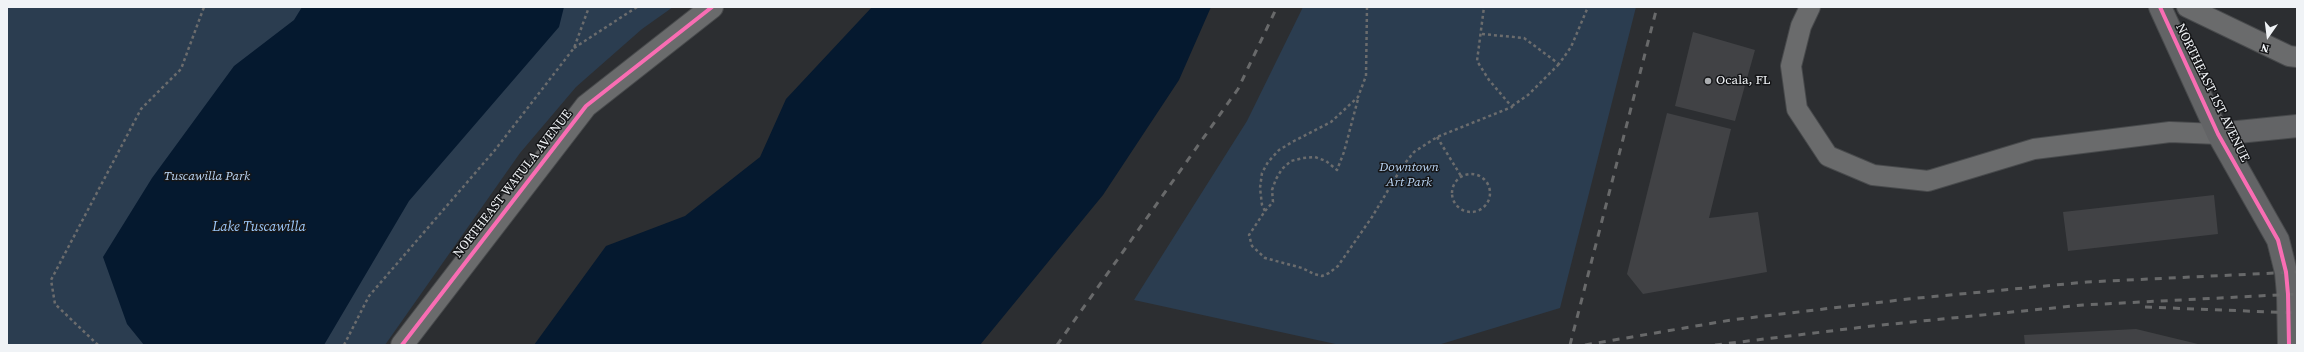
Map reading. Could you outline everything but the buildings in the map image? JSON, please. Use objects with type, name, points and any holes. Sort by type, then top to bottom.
[{"type":"main road","name":"NORTHEAST 1ST AVENUE","points":[[2160,7],[2218,134],[2278,240],[2286,272],[2289,345]]},
{"type":"main road","points":[[2218,134],[2297,126]]},
{"type":"main road","points":[[2289,345],[2297,333]]},
{"type":"street","name":"NORTHEAST WATULA AVENUE","points":[[402,345],[586,106],[712,7]]},
{"type":"lane","points":[[1810,7],[1801,26],[1791,66],[1797,109],[1828,156],[1873,175],[1928,181],[2034,149],[2170,132],[2218,134]]},
{"type":"lane","points":[[2187,7],[2268,46],[2297,57]]},
{"type":"path","points":[[98,345],[55,304],[51,280],[141,110],[181,68],[204,7]]},
{"type":"path","points":[[344,345],[369,296],[496,150],[574,48],[589,7]]},
{"type":"path","points":[[574,48],[637,7]]},
{"type":"path","points":[[1367,7],[1366,76],[1358,97],[1351,128],[1338,170],[1326,161],[1315,157],[1291,161],[1282,169],[1276,179],[1272,190],[1273,202],[1249,235],[1249,241],[1265,258],[1322,276],[1338,266],[1361,234],[1414,152],[1437,137],[1512,107],[1528,95],[1559,64],[1571,47],[1588,7]]},
{"type":"path","points":[[1484,7],[1482,34],[1477,61],[1480,68],[1512,107]]},
{"type":"path","points":[[1482,34],[1524,38],[1559,64]]},
{"type":"path","points":[[1265,211],[1262,205],[1260,188],[1262,173],[1268,162],[1279,150],[1330,122],[1358,97]]},
{"type":"path","points":[[1437,137],[1461,176]]},
{"type":"path","points":[[1467,174],[1479,175],[1488,183],[1490,195],[1489,201],[1480,210],[1468,212],[1456,205],[1452,193],[1456,181],[1461,176],[1467,174]]},
{"type":"green space","name":"Tuscawilla Park","points":[[7,7],[673,7],[642,29],[576,87],[520,153],[385,345],[7,345]]},
{"type":"green space","name":"Downtown Art Park","points":[[1303,7],[1636,7],[1560,308],[1438,345],[1340,345],[1134,300],[1247,121]]},
{"type":"water","name":"Lake Tuscawilla","points":[[302,7],[564,7],[559,27],[409,201],[324,345],[144,345],[127,324],[103,257],[152,178],[234,66],[294,20]]},
{"type":"water","points":[[872,7],[1211,7],[1179,80],[1103,195],[980,345],[534,345],[606,246],[685,216],[760,157],[786,99]]},
{"type":"railway","points":[[1057,345],[1238,89],[1277,7]]},
{"type":"railway","points":[[1570,345],[1657,7]]},
{"type":"railway","points":[[1585,345],[1731,320],[1908,299],[2087,282],[2297,272]]},
{"type":"railway","points":[[1715,345],[1872,326],[2083,305],[2297,294]]},
{"type":"railway","points":[[2145,307],[2297,313]]},
{"type":"cycle path","points":[[402,345],[586,106],[712,7]]},
{"type":"cycle path","points":[[2160,7],[2218,134],[2278,240],[2286,272],[2289,345]]},
{"type":"place","name":"Ocala, FL","points":[[1708,81]]}]
